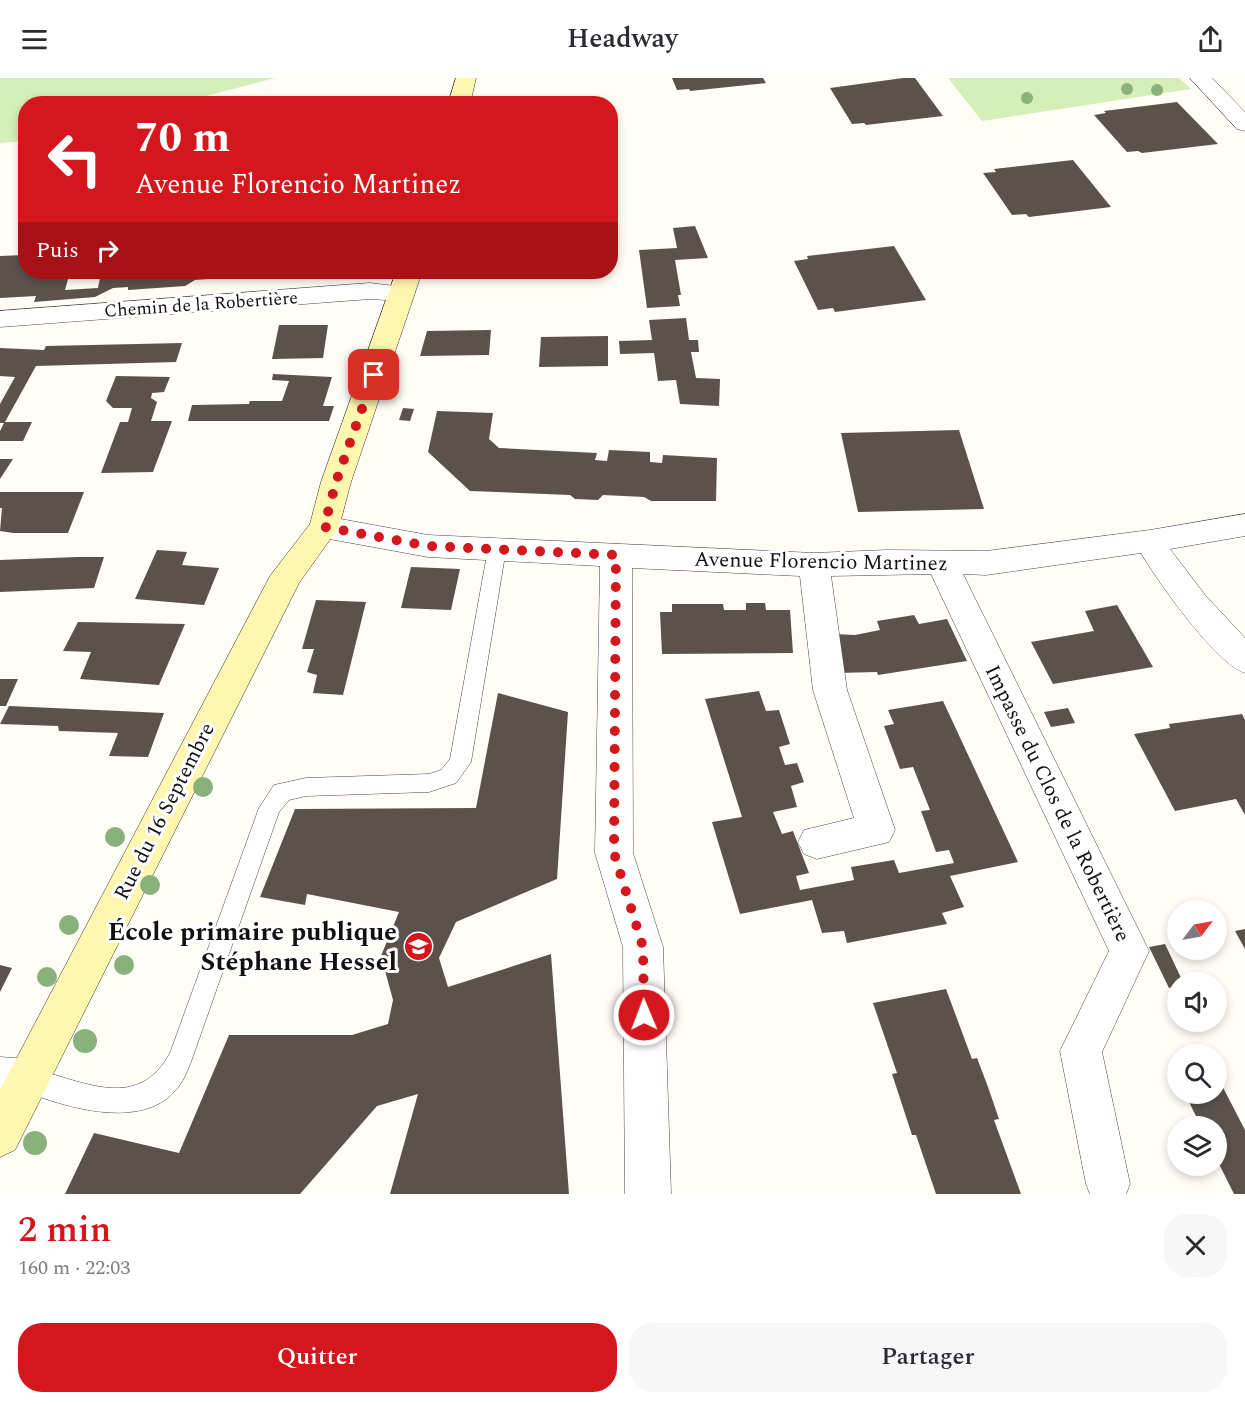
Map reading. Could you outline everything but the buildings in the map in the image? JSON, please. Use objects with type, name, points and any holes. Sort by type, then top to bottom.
[{"type":"street","points":[[461,96],[466,78]]},
{"type":"street","points":[[1200,78],[1245,124]]},
{"type":"street","points":[[324,527],[336,482],[406,282]]},
{"type":"street","name":"Chemin de la Robertière","points":[[0,319],[384,290],[406,282]]},
{"type":"street","name":"Avenue Florencio Martinez","points":[[324,527],[428,546],[814,565],[986,563],[1150,541],[1245,525]]},
{"type":"street","name":"Rue du 16 Septembre","points":[[0,1135],[14,1079],[286,576],[324,527]]},
{"type":"street","points":[[1150,541],[1162,564],[1189,599],[1245,660]]},
{"type":"street","points":[[616,555],[614,853],[643,947],[648,1194]]},
{"type":"street","name":"Impasse du Clos de la Robertière","points":[[942,563],[1129,951],[1081,1050],[1108,1184]]},
{"type":"street","points":[[814,565],[830,690],[876,830],[817,842]]},
{"type":"lane","points":[[14,1079],[102,1099],[126,1102],[147,1097],[164,1085],[180,1059],[270,807],[282,792],[306,787],[429,783],[448,777],[460,762],[497,549]]},
{"type":"green space","points":[[0,78],[275,78],[206,96],[18,96],[18,142],[0,143]]},
{"type":"green space","points":[[948,78],[1179,78],[1191,89],[982,121]]},
{"type":"place","name":"École primaire publique Stéphane Hessel","points":[[418,946]]},
{"type":"route","points":[[374,375],[336,482],[324,527],[428,546],[616,555],[614,853],[643,947],[644,1015]]}]
